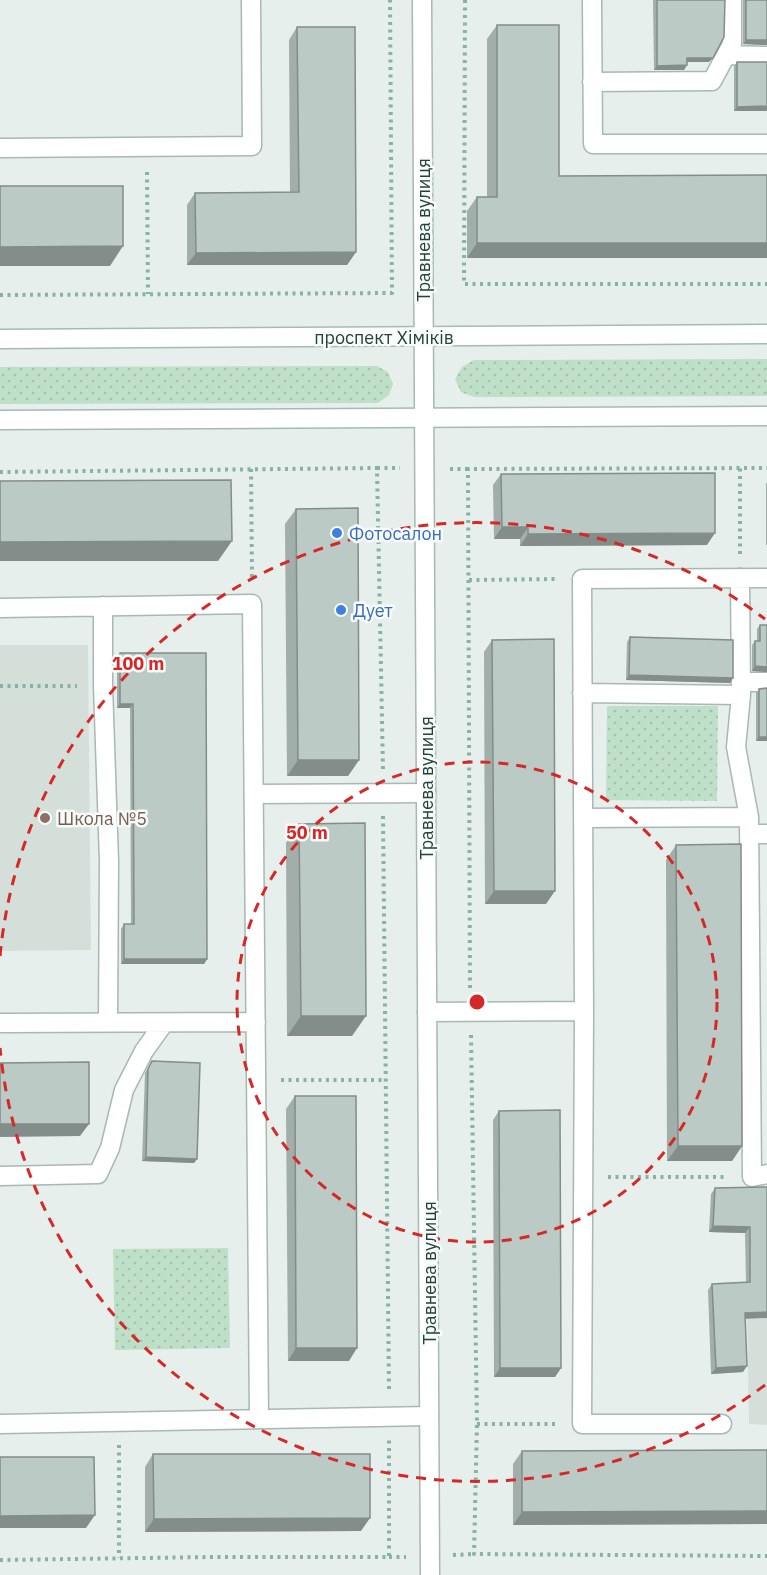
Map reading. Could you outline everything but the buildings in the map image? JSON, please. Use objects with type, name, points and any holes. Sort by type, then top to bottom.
[{"type":"street","points":[[0,148],[252,147],[251,0]]},
{"type":"street","name":"Травнева вулиця","points":[[422,0],[430,1575]]},
{"type":"street","points":[[592,0],[592,144],[767,144]]},
{"type":"street","points":[[592,82],[712,81],[732,44],[732,0]]},
{"type":"street","points":[[726,56],[767,56]]},
{"type":"street","name":"проспект Хіміків","points":[[0,339],[767,334]]},
{"type":"street","points":[[0,420],[767,416]]},
{"type":"street","points":[[740,578],[741,688],[736,747],[755,828],[759,1176]]},
{"type":"street","points":[[722,1424],[582,1424],[584,1011],[582,579],[767,578]]},
{"type":"street","points":[[0,608],[252,604],[259,1419]]},
{"type":"street","points":[[103,606],[108,861],[108,1022]]},
{"type":"street","points":[[582,693],[741,688],[767,682]]},
{"type":"street","points":[[254,794],[426,794]]},
{"type":"street","points":[[583,818],[755,828]]},
{"type":"street","points":[[427,1012],[584,1011]]},
{"type":"street","points":[[0,1023],[256,1022]]},
{"type":"street","points":[[0,1176],[98,1174],[110,1148],[124,1090],[144,1051],[164,1023]]},
{"type":"street","points":[[0,1424],[429,1416]]},
{"type":"path","points":[[0,295],[392,293],[390,0]]},
{"type":"path","points":[[465,0],[464,284],[767,284]]},
{"type":"path","points":[[147,149],[148,294]]},
{"type":"path","points":[[0,472],[377,468],[383,794],[389,1417],[389,1557],[0,1560]]},
{"type":"path","points":[[740,468],[740,578]]},
{"type":"path","points":[[251,469],[252,604]]},
{"type":"path","points":[[469,580],[582,579]]},
{"type":"path","points":[[0,686],[103,686]]},
{"type":"path","points":[[256,1080],[385,1080]]},
{"type":"path","points":[[584,1177],[759,1176]]},
{"type":"path","points":[[119,1422],[119,1558]]},
{"type":"path","points":[[477,1424],[582,1424]]},
{"type":"shaded area","name":"Школа №5","points":[[0,645],[88,645],[91,950],[0,951]]},
{"type":"shaded area","points":[[767,1193],[767,1425],[749,1424],[745,1194]]},
{"type":"green space","points":[[767,359],[767,396],[474,397],[461,392],[455,379],[462,367],[474,360]]},
{"type":"green space","points":[[377,366],[388,372],[393,384],[389,395],[378,403],[0,404],[0,367]]},
{"type":"green space","points":[[607,706],[718,706],[717,801],[606,800]]},
{"type":"green space","points":[[228,1248],[230,1348],[115,1350],[113,1249]]},
{"type":"place","name":"Фотосалон","points":[[337,533]]},
{"type":"place","name":"Дует","points":[[341,610]]},
{"type":"place","name":"Школа №5","points":[[45,818]]}]
